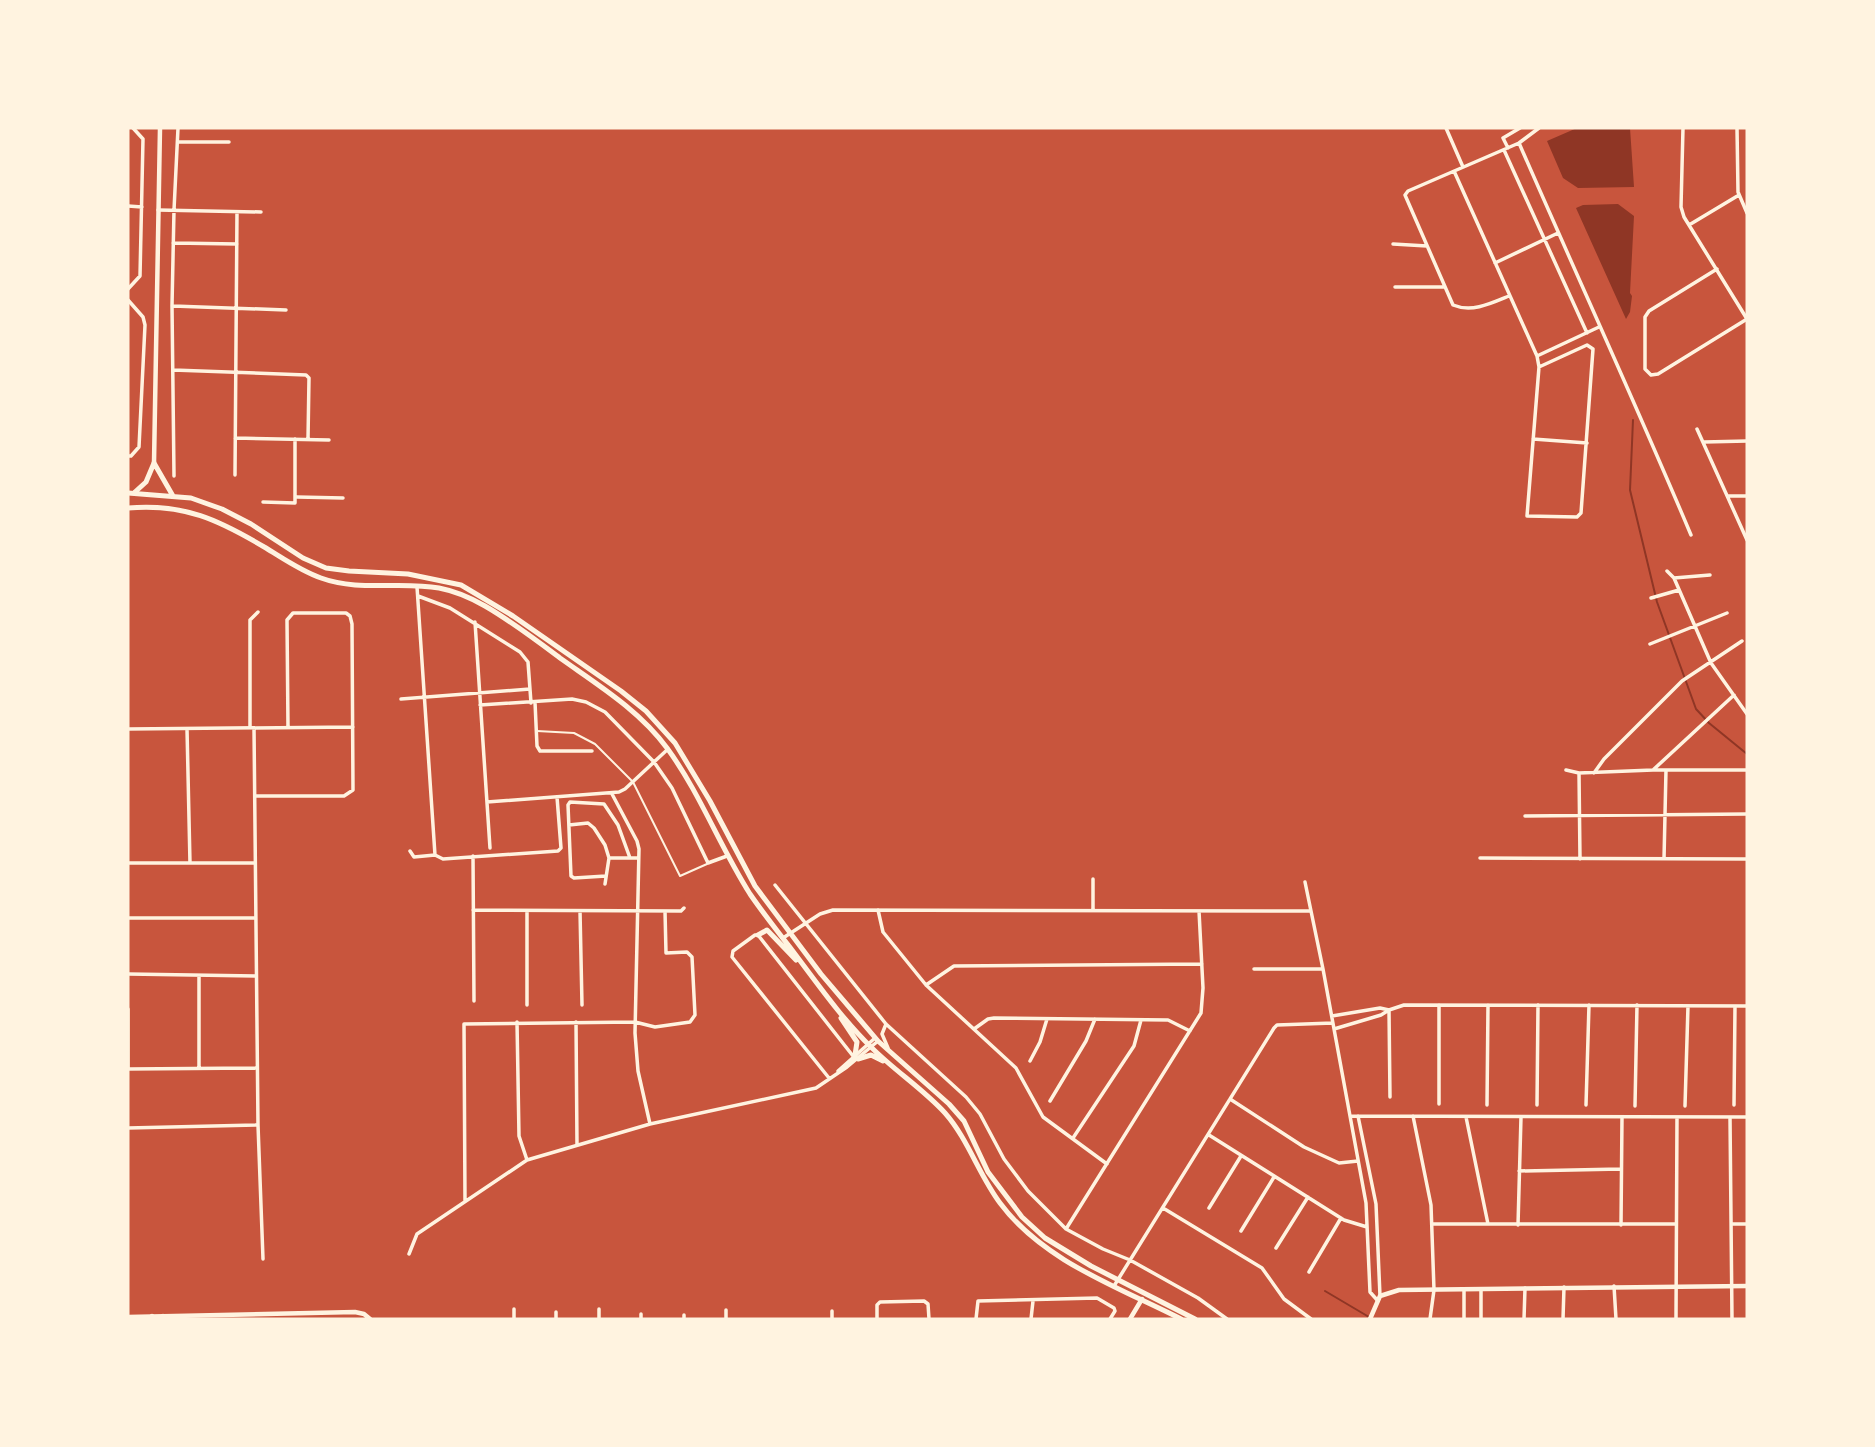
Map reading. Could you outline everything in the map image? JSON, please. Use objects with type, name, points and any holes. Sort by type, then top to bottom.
[{"type":"main road","points":[[131,493],[146,482],[154,463]]},
{"type":"main road","points":[[154,463],[173,496]]},
{"type":"main road","points":[[131,493],[191,498],[222,509],[251,524],[303,558],[326,568],[408,574],[461,585],[524,624],[621,691],[650,715],[679,749],[755,886],[791,933],[877,1040],[949,1104],[964,1121],[988,1172],[1022,1217],[1045,1238],[1195,1319]]},
{"type":"main road","points":[[128,508],[152,506],[186,510],[243,535],[298,568],[325,580],[348,584],[436,587],[454,592],[516,626],[629,708],[668,749],[751,895],[807,970],[870,1046],[949,1118],[984,1178],[1017,1224],[1040,1244],[1114,1286],[1181,1319]]},
{"type":"main road","points":[[650,715],[666,737],[668,749],[680,757],[694,773]]},
{"type":"main road","points":[[758,935],[767,930],[807,970]]},
{"type":"main road","points":[[832,1003],[857,1042],[855,1056],[871,1055],[894,1068]]},
{"type":"street","points":[[128,289],[140,276],[143,139],[133,128]]},
{"type":"street","points":[[154,463],[160,128]]},
{"type":"street","points":[[174,475],[173,210],[178,128]]},
{"type":"street","points":[[1446,128],[1462,167]]},
{"type":"street","points":[[1520,128],[1503,138],[1506,149],[1587,333]]},
{"type":"street","points":[[1509,296],[1484,306],[1456,307],[1405,195],[1408,191],[1519,143],[1537,128]]},
{"type":"street","points":[[1683,128],[1681,206],[1689,225],[1717,269],[1747,319],[1658,374],[1651,375],[1645,369],[1645,317],[1657,305],[1717,269]]},
{"type":"street","points":[[1737,128],[1738,195],[1747,213]]},
{"type":"street","points":[[178,142],[229,142]]},
{"type":"street","points":[[1519,143],[1599,327],[1647,429],[1691,535]]},
{"type":"street","points":[[1454,171],[1537,356],[1539,367],[1527,516],[1580,516],[1592,349],[1587,345],[1539,367]]},
{"type":"street","points":[[1689,225],[1738,195]]},
{"type":"street","points":[[128,206],[142,207]]},
{"type":"street","points":[[158,209],[261,212]]},
{"type":"street","points":[[235,475],[237,212]]},
{"type":"street","points":[[1495,263],[1558,233]]},
{"type":"street","points":[[173,243],[237,244]]},
{"type":"street","points":[[1394,244],[1427,246]]},
{"type":"street","points":[[1395,286],[1445,287]]},
{"type":"street","points":[[128,300],[143,317],[145,325],[139,447],[128,456]]},
{"type":"street","points":[[172,306],[286,310]]},
{"type":"street","points":[[1537,356],[1599,327]]},
{"type":"street","points":[[173,370],[307,376],[308,439]]},
{"type":"street","points":[[1697,429],[1747,540]]},
{"type":"street","points":[[235,438],[329,440]]},
{"type":"street","points":[[295,439],[295,500]]},
{"type":"street","points":[[1533,439],[1587,443]]},
{"type":"street","points":[[1704,442],[1747,441]]},
{"type":"street","points":[[1727,496],[1747,496]]},
{"type":"street","points":[[263,502],[343,498]]},
{"type":"street","points":[[1667,571],[1674,578],[1711,663],[1747,713]]},
{"type":"street","points":[[1674,578],[1710,575]]},
{"type":"street","points":[[417,587],[435,855]]},
{"type":"street","points":[[1652,598],[1679,590]]},
{"type":"street","points":[[418,596],[450,608],[475,622],[525,657],[528,662],[537,746],[540,751],[592,751]]},
{"type":"street","points":[[258,612],[250,620],[255,796],[258,1125],[263,1259]]},
{"type":"street","points":[[255,796],[344,796],[351,792],[354,786],[350,616],[341,612],[289,615],[288,727]]},
{"type":"street","points":[[1650,644],[1727,613]]},
{"type":"street","points":[[475,622],[490,848]]},
{"type":"street","points":[[1594,773],[1604,759],[1682,681],[1742,641]]},
{"type":"street","points":[[401,699],[530,690]]},
{"type":"street","points":[[1653,770],[1734,695]]},
{"type":"street","points":[[480,705],[572,699],[597,707],[654,762],[671,788],[708,863],[729,855]]},
{"type":"street","points":[[128,729],[353,727]]},
{"type":"street","points":[[187,729],[190,863]]},
{"type":"street","points":[[486,802],[612,794],[623,791],[668,749]]},
{"type":"street","points":[[1566,770],[1579,773],[1747,770]]},
{"type":"street","points":[[1664,859],[1666,770]]},
{"type":"street","points":[[1579,773],[1580,859]]},
{"type":"street","points":[[612,794],[637,841],[635,1022],[638,1071],[650,1125]]},
{"type":"street","points":[[410,851],[414,857],[435,855],[443,859],[559,850],[557,797]]},
{"type":"street","points":[[606,876],[570,876],[568,803],[578,801],[604,804],[618,825],[630,858]]},
{"type":"street","points":[[1525,816],[1747,814]]},
{"type":"street","points":[[569,824],[587,823],[594,828],[605,845],[609,858],[605,884]]},
{"type":"street","points":[[473,856],[474,1001]]},
{"type":"street","points":[[609,858],[638,858]]},
{"type":"street","points":[[1480,858],[1747,859]]},
{"type":"street","points":[[128,863],[255,863]]},
{"type":"street","points":[[1093,880],[1093,910]]},
{"type":"street","points":[[1305,883],[1366,1203],[1370,1292],[1379,1299]]},
{"type":"street","points":[[775,885],[886,1024],[967,1097],[980,1114],[1004,1159],[1028,1191],[1066,1229],[1103,1250],[1130,1260],[1198,1298],[1227,1319]]},
{"type":"street","points":[[473,910],[681,911],[684,908]]},
{"type":"street","points":[[783,938],[820,914],[833,909],[1311,911]]},
{"type":"street","points":[[878,910],[883,932],[926,985],[1016,1068],[1043,1117],[1107,1164]]},
{"type":"street","points":[[527,911],[527,1005]]},
{"type":"street","points":[[580,911],[582,1005]]},
{"type":"street","points":[[465,1201],[464,1024],[635,1022],[654,1027],[690,1022],[695,1015],[692,957],[687,952],[666,953],[665,911]]},
{"type":"street","points":[[1066,1229],[1201,1013],[1199,911]]},
{"type":"street","points":[[128,918],[256,918]]},
{"type":"street","points":[[829,1078],[732,957],[733,951],[758,935],[855,1056]]},
{"type":"street","points":[[926,985],[954,967],[1202,964]]},
{"type":"street","points":[[1254,969],[1323,970]]},
{"type":"street","points":[[128,974],[256,976]]},
{"type":"street","points":[[199,976],[199,1068]]},
{"type":"street","points":[[1334,1029],[1381,1015],[1404,1004],[1747,1006]]},
{"type":"street","points":[[1439,1005],[1439,1104]]},
{"type":"street","points":[[1488,1005],[1488,1105]]},
{"type":"street","points":[[1537,1105],[1538,1005]]},
{"type":"street","points":[[1586,1105],[1589,1005]]},
{"type":"street","points":[[1635,1106],[1637,1005]]},
{"type":"street","points":[[1685,1106],[1688,1006]]},
{"type":"street","points":[[1734,1105],[1735,1006]]},
{"type":"street","points":[[1332,1016],[1380,1008],[1389,1010]]},
{"type":"street","points":[[128,1009],[128,1069],[257,1068]]},
{"type":"street","points":[[1389,1010],[1390,1097]]},
{"type":"street","points":[[974,1029],[994,1018],[1168,1020],[1190,1031]]},
{"type":"street","points":[[1030,1062],[1047,1019]]},
{"type":"street","points":[[1050,1101],[1086,1041],[1095,1019]]},
{"type":"street","points":[[1073,1139],[1134,1046],[1141,1020]]},
{"type":"street","points":[[517,1022],[519,1136],[527,1160]]},
{"type":"street","points":[[576,1022],[577,1145]]},
{"type":"street","points":[[1114,1286],[1277,1026],[1333,1023]]},
{"type":"street","points":[[886,1024],[882,1034],[896,1059]]},
{"type":"street","points":[[409,1254],[417,1234],[527,1160],[650,1125],[816,1088],[877,1040]]},
{"type":"street","points":[[1230,1099],[1304,1147],[1339,1163],[1358,1161]]},
{"type":"street","points":[[1350,1116],[1747,1117]]},
{"type":"street","points":[[1358,1116],[1376,1204],[1379,1299],[1371,1317]]},
{"type":"street","points":[[1413,1116],[1431,1205],[1434,1290],[1430,1319]]},
{"type":"street","points":[[1466,1116],[1488,1225]]},
{"type":"street","points":[[1518,1225],[1521,1117]]},
{"type":"street","points":[[1621,1225],[1622,1117]]},
{"type":"street","points":[[1676,1319],[1677,1117]]},
{"type":"street","points":[[1730,1117],[1732,1319]]},
{"type":"street","points":[[128,1128],[258,1125]]},
{"type":"street","points":[[1208,1135],[1341,1218],[1367,1227]]},
{"type":"street","points":[[1209,1208],[1241,1156]]},
{"type":"street","points":[[1519,1171],[1621,1169]]},
{"type":"street","points":[[1241,1231],[1274,1177]]},
{"type":"street","points":[[1276,1248],[1308,1197]]},
{"type":"street","points":[[1163,1208],[1262,1268],[1284,1299],[1311,1319]]},
{"type":"street","points":[[1309,1272],[1341,1218]]},
{"type":"street","points":[[1432,1224],[1676,1224]]},
{"type":"street","points":[[1732,1224],[1747,1224]]},
{"type":"street","points":[[1614,1286],[1616,1319]]},
{"type":"street","points":[[1379,1299],[1399,1290],[1747,1286]]},
{"type":"street","points":[[1563,1319],[1564,1287]]},
{"type":"street","points":[[1524,1319],[1525,1288]]},
{"type":"street","points":[[1464,1289],[1464,1319]]},
{"type":"street","points":[[1481,1289],[1481,1319]]},
{"type":"street","points":[[1130,1319],[1146,1293]]},
{"type":"street","points":[[976,1319],[978,1301],[1097,1298],[1112,1305],[1115,1311],[1110,1319]]},
{"type":"street","points":[[877,1319],[878,1303],[928,1301],[929,1319]]},
{"type":"street","points":[[1031,1319],[1033,1301]]},
{"type":"street","points":[[514,1309],[514,1319]]},
{"type":"street","points":[[599,1309],[599,1319]]},
{"type":"street","points":[[726,1310],[726,1319]]},
{"type":"street","points":[[832,1311],[832,1319]]},
{"type":"street","points":[[128,1317],[314,1316],[355,1312],[370,1319]]},
{"type":"street","points":[[556,1312],[556,1319]]},
{"type":"lane","points":[[537,731],[574,733],[595,744],[633,782],[680,876],[708,863]]},
{"type":"shaded area","points":[[1577,128],[1630,128],[1634,187],[1578,188],[1563,178],[1547,141]]},
{"type":"shaded area","points":[[1618,204],[1634,216],[1632,296],[1630,312],[1626,319],[1576,208],[1583,205]]},
{"type":"waterway","points":[[1633,420],[1630,490],[1657,602],[1696,709],[1747,754]]},
{"type":"waterway","points":[[1325,1291],[1369,1317]]}]
